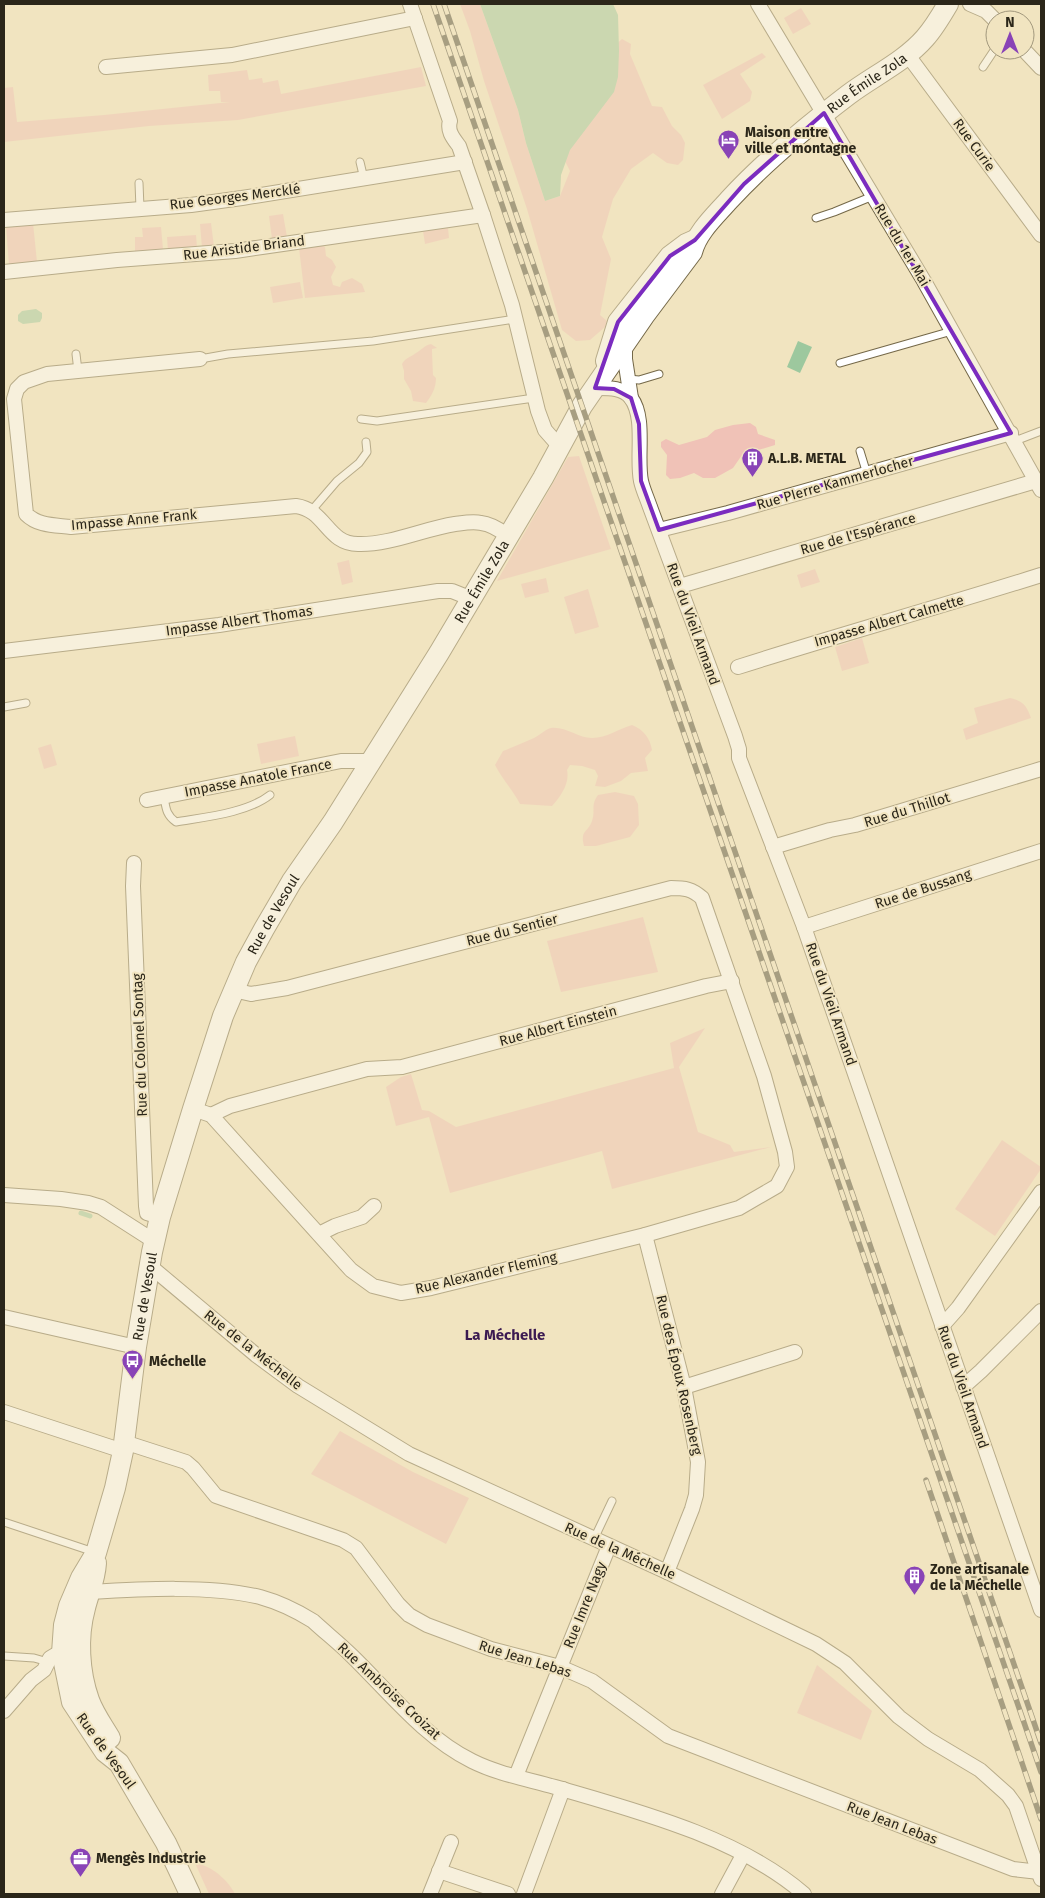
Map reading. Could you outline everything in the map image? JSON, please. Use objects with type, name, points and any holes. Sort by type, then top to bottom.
[{"type":"street","points":[[410,4],[450,121],[448,127],[452,138],[459,146],[465,162],[516,319],[534,398],[545,430],[560,447]]},
{"type":"street","name":"Rue du 1er Mai","points":[[758,4],[952,330],[1039,486]]},
{"type":"street","name":"Rue Émile Zola","points":[[598,381],[618,322],[670,256],[690,242],[776,153],[855,90],[924,40],[948,4]]},
{"type":"street","points":[[970,4],[985,11]]},
{"type":"street","points":[[106,67],[232,55],[416,18]]},
{"type":"street","name":"Rue Curie","points":[[907,54],[1041,235]]},
{"type":"street","name":"Rue Georges Mercklé","points":[[4,220],[242,198],[465,162]]},
{"type":"street","name":"Rue Aristide Briand","points":[[4,272],[117,260],[235,251],[483,215]]},
{"type":"street","name":"Rue Émile Zola","points":[[356,786],[472,598],[598,381],[616,359],[658,297],[692,252],[690,242]]},
{"type":"street","name":"Rue du Vieil Armand","points":[[625,345],[631,398],[637,412],[639,424],[641,481],[735,736],[739,758],[804,927],[1041,1610]]},
{"type":"street","name":"Impasse Anne Frank","points":[[200,359],[47,374],[24,382],[17,389],[14,399],[26,514],[32,520],[42,524],[71,527],[296,506],[312,510]]},
{"type":"street","points":[[598,381],[624,392],[631,398]]},
{"type":"street","name":"Rue PIerre Kammerlocher","points":[[659,530],[1013,437]]},
{"type":"street","name":"Rue de l'Espérance","points":[[680,586],[1039,486]]},
{"type":"street","points":[[312,510],[336,537],[354,544],[393,539],[467,522],[481,522],[490,525],[508,536]]},
{"type":"street","name":"Impasse Albert Calmette","points":[[738,667],[840,634],[969,598],[1041,575]]},
{"type":"street","name":"Impasse Albert Thomas","points":[[4,651],[219,625],[438,591],[452,591],[472,598]]},
{"type":"street","name":"Impasse Anatole France","points":[[147,800],[333,762],[348,760],[370,761]]},
{"type":"street","name":"Rue du Thillot","points":[[772,847],[830,830],[855,826],[1041,769]]},
{"type":"street","name":"Rue de Vesoul","points":[[190,1894],[166,1843],[119,1763],[116,1746],[89,1701],[80,1663],[63,1656],[84,1609],[85,1585],[95,1578],[96,1553],[115,1488],[123,1447],[136,1347],[154,1241],[160,1217],[202,1112],[222,1016],[246,962],[292,881],[356,786]]},
{"type":"street","name":"Rue de Bussang","points":[[804,927],[1041,851]]},
{"type":"street","name":"Rue du Colonel Sontag","points":[[134,863],[133,886],[146,1206],[147,1213],[160,1217]]},
{"type":"street","name":"Rue du Sentier","points":[[234,990],[251,994],[287,988],[671,888],[685,888],[695,892],[702,898],[732,981]]},
{"type":"street","name":"Rue Albert Einstein","points":[[202,1112],[367,1069],[402,1067],[706,986],[732,981]]},
{"type":"street","name":"Rue Alexander Fleming","points":[[202,1112],[351,1270],[372,1286],[402,1293],[431,1288],[645,1235],[739,1208],[777,1186],[787,1168],[785,1152],[764,1076],[732,981]]},
{"type":"street","points":[[942,1326],[958,1308],[1041,1192]]},
{"type":"street","points":[[4,1195],[88,1203],[101,1207],[154,1241]]},
{"type":"street","points":[[319,1234],[335,1226],[362,1217],[374,1206]]},
{"type":"street","name":"Rue des Époux Rosenberg","points":[[645,1235],[684,1387],[698,1462],[698,1480],[692,1509],[668,1572]]},
{"type":"street","name":"Rue de la Méchelle","points":[[150,1266],[256,1355],[305,1391],[409,1454],[668,1572],[816,1644],[845,1663],[880,1699],[928,1739],[980,1770],[1008,1795],[1016,1806],[1040,1876]]},
{"type":"street","points":[[963,1387],[982,1371],[1041,1310]]},
{"type":"street","points":[[4,1318],[136,1347]]},
{"type":"street","points":[[684,1387],[795,1352]]},
{"type":"street","name":"Rue Jean Lebas","points":[[4,1412],[123,1447],[186,1462],[216,1496],[343,1540],[356,1548],[398,1604],[410,1615],[427,1625],[491,1649],[560,1667],[592,1682],[668,1736],[1013,1869],[1040,1876]]},
{"type":"street","name":"Rue Imre Nagy","points":[[516,1776],[609,1546]]},
{"type":"street","name":"Rue Ambroise Croizat","points":[[85,1585],[222,1591],[263,1598],[293,1610],[313,1621],[352,1655],[402,1707],[438,1739],[471,1760],[492,1770],[630,1809],[684,1828],[743,1855],[785,1878],[804,1894]]},
{"type":"street","points":[[4,1711],[31,1680],[63,1656]]},
{"type":"street","points":[[524,1894],[563,1789]]},
{"type":"street","points":[[430,1894],[451,1842]]},
{"type":"street","points":[[722,1894],[743,1855]]},
{"type":"street","points":[[439,1871],[508,1894]]},
{"type":"lane","points":[[983,67],[988,60]]},
{"type":"lane","points":[[360,162],[364,179]]},
{"type":"lane","points":[[139,183],[140,208]]},
{"type":"lane","points":[[816,218],[873,196]]},
{"type":"lane","points":[[200,359],[228,354],[373,341],[516,319]]},
{"type":"lane","points":[[840,363],[952,330]]},
{"type":"lane","points":[[76,354],[78,371]]},
{"type":"lane","points":[[628,379],[639,380],[659,374]]},
{"type":"lane","points":[[361,419],[377,421],[534,398]]},
{"type":"lane","points":[[1013,437],[1041,431]]},
{"type":"lane","points":[[312,510],[337,481],[359,463],[367,452],[366,442]]},
{"type":"lane","points":[[860,451],[867,474]]},
{"type":"lane","points":[[4,707],[26,703]]},
{"type":"lane","points":[[164,796],[166,812],[176,822],[220,814],[260,802],[270,794]]},
{"type":"lane","points":[[594,1539],[612,1501]]},
{"type":"lane","points":[[4,1522],[96,1553]]},
{"type":"lane","points":[[4,1656],[34,1658],[63,1656]]},
{"type":"highlighted area","points":[[824,113],[1011,433],[659,530],[641,481],[639,424],[631,398],[614,389],[595,388],[618,322],[670,256],[695,240],[744,184]]},
{"type":"shaded area","points":[[460,4],[480,4],[518,110],[526,143],[545,201],[560,196],[570,171],[562,155],[614,46],[622,39],[631,44],[630,54],[652,106],[662,107],[672,126],[681,135],[685,143],[683,160],[678,165],[667,163],[653,153],[631,169],[613,199],[602,237],[611,259],[600,315],[607,321],[605,327],[590,340],[576,341],[562,330],[527,209]]},
{"type":"shaded area","points":[[480,4],[613,4],[618,15],[618,77],[614,92],[570,150],[561,175],[560,196],[545,201],[526,143],[518,110]]},
{"type":"shaded area","points":[[801,8],[811,24],[793,34],[784,18]]},
{"type":"shaded area","points":[[762,53],[766,57],[740,74],[752,92],[750,101],[722,119],[703,85]]},
{"type":"shaded area","points":[[421,67],[426,86],[238,120],[149,126],[4,142],[4,88],[13,87],[17,122],[230,102],[221,102],[220,91],[209,91],[208,75],[247,70],[249,80],[262,78],[263,83],[278,80],[281,94]]},
{"type":"shaded area","points":[[283,214],[287,237],[272,239],[269,216]]},
{"type":"shaded area","points":[[33,223],[37,262],[9,265],[6,226]]},
{"type":"shaded area","points":[[211,223],[214,247],[202,248],[200,224]]},
{"type":"shaded area","points":[[161,227],[163,249],[135,251],[135,237],[143,237],[142,228]]},
{"type":"shaded area","points":[[448,228],[449,238],[425,244],[423,231]]},
{"type":"shaded area","points":[[196,235],[197,248],[168,251],[167,237]]},
{"type":"shaded area","points":[[319,244],[325,247],[326,256],[332,260],[336,267],[331,277],[333,285],[340,287],[342,282],[352,278],[362,284],[365,292],[305,298],[299,248]]},
{"type":"shaded area","points":[[300,282],[303,298],[273,303],[270,287]]},
{"type":"shaded area","points":[[36,309],[42,313],[40,322],[23,324],[18,321],[18,315],[22,311]]},
{"type":"shaded area","points":[[798,341],[812,347],[800,373],[787,367]]},
{"type":"shaded area","points":[[431,344],[437,348],[432,349],[433,375],[436,378],[434,388],[426,403],[413,401],[411,391],[404,379],[402,364]]},
{"type":"shaded area","points":[[750,423],[756,427],[758,434],[775,440],[775,445],[742,455],[733,468],[715,478],[703,478],[694,473],[670,479],[666,475],[667,455],[661,447],[661,442],[666,439],[679,445],[707,437],[715,430]]},
{"type":"shaded area","points":[[579,456],[611,549],[497,581],[568,457]]},
{"type":"shaded area","points":[[349,560],[353,582],[342,585],[337,563]]},
{"type":"shaded area","points":[[815,569],[820,582],[801,588],[797,575]]},
{"type":"shaded area","points":[[546,578],[549,592],[525,598],[521,584]]},
{"type":"shaded area","points":[[588,589],[599,627],[575,634],[564,597]]},
{"type":"shaded area","points":[[862,638],[869,663],[842,671],[835,647]]},
{"type":"shaded area","points":[[1010,698],[1024,705],[1031,718],[966,740],[963,729],[978,723],[974,708]]},
{"type":"shaded area","points":[[632,725],[643,732],[650,742],[652,750],[645,758],[648,771],[631,773],[621,781],[605,787],[595,786],[598,776],[595,770],[570,765],[567,770],[568,775],[564,789],[552,806],[520,804],[495,765],[503,751],[534,738],[551,728],[597,738]]},
{"type":"shaded area","points":[[295,736],[299,756],[261,764],[257,744]]},
{"type":"shaded area","points":[[51,744],[57,765],[44,769],[38,748]]},
{"type":"shaded area","points":[[615,792],[634,796],[638,804],[639,825],[630,837],[596,846],[584,846],[583,837],[592,821],[594,805],[598,795]]},
{"type":"shaded area","points":[[643,917],[658,972],[561,992],[547,941]]},
{"type":"shaded area","points":[[705,1028],[679,1067],[698,1132],[730,1145],[734,1152],[771,1147],[612,1189],[602,1151],[450,1193],[429,1117],[396,1126],[386,1087],[401,1077],[411,1074],[422,1110],[429,1111],[456,1127],[674,1068],[670,1043]]},
{"type":"shaded area","points":[[1002,1140],[1041,1167],[1041,1169],[995,1236],[955,1209]]},
{"type":"shaded area","points":[[340,1431],[413,1472],[469,1498],[446,1544],[311,1474]]},
{"type":"shaded area","points":[[817,1665],[872,1711],[861,1740],[797,1713]]},
{"type":"shaded area","points":[[195,1863],[207,1867],[218,1874],[228,1883],[235,1894],[209,1894]]},
{"type":"waterway","points":[[81,1213],[90,1216]]},
{"type":"railway","points":[[433,4],[1041,1772]]},
{"type":"railway","points":[[444,4],[1041,1743]]},
{"type":"railway","points":[[926,1480],[1041,1819]]},
{"type":"place","name":"Maison entre ville et montagne","points":[[729,159]]},
{"type":"place","name":"A.L.B. METAL","points":[[752,477]]},
{"type":"place","name":"Méchelle","points":[[133,1380]]},
{"type":"place","name":"Zone artisanale de la Méchelle","points":[[914,1596]]},
{"type":"place","name":"Mengès Industrie","points":[[80,1877]]},
{"type":"district","name":"La Méchelle","points":[[505,1335]]}]
